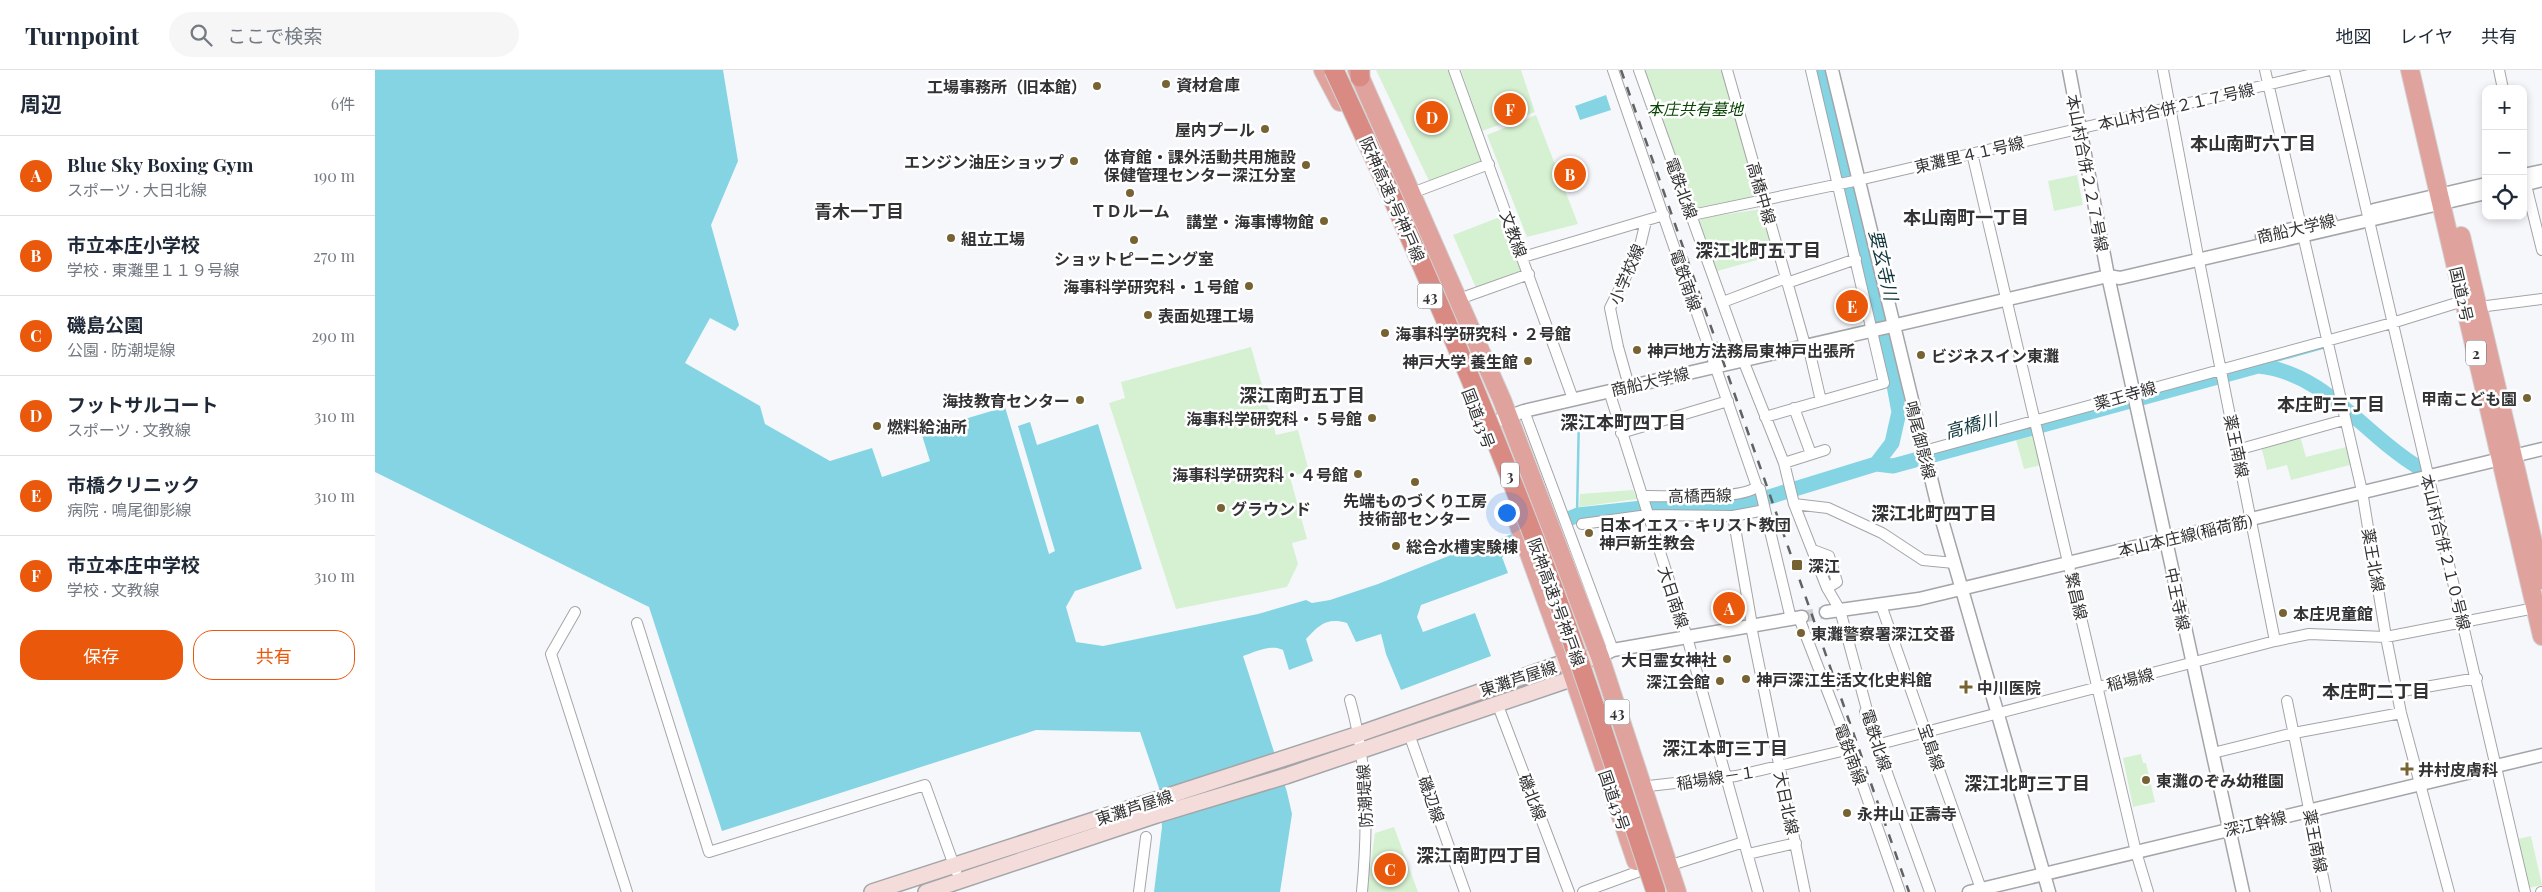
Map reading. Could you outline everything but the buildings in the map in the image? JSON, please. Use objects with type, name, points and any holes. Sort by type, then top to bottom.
[{"type":"highway","name":"国道43号","points":[[1323,70],[1371,160],[1407,239],[1483,426],[1569,661],[1647,892]]},
{"type":"highway","name":"阪神高速3号神戸線","points":[[1334,70],[1417,251],[1507,467],[1580,664],[1656,892]]},
{"type":"highway","name":"国道2号","points":[[2410,70],[2445,197],[2508,457],[2542,580]]},
{"type":"highway","name":"国道2号","points":[[2421,70],[2445,197]]},
{"type":"highway","name":"国道43号","points":[[1356,72],[1459,300],[1516,414],[1606,654],[1641,787],[1677,892]]},
{"type":"highway","name":"阪神高速3号神戸線","points":[[1356,72],[1458,316],[1559,566],[1669,892]]},
{"type":"highway","name":"国道2号","points":[[2508,457],[2535,608],[2542,636]]},
{"type":"main road","name":"東灘芦屋線","points":[[925,892],[963,886],[1279,760],[1569,661],[1606,654]]},
{"type":"main road","name":"東灘芦屋線","points":[[872,892],[954,866],[1155,808],[1286,776],[1574,678],[1606,654]]},
{"type":"street","name":"文教線","points":[[1454,70],[1573,399]]},
{"type":"street","name":"電鉄南線","points":[[1613,70],[1758,488],[1797,618],[1850,749],[1900,892]]},
{"type":"street","name":"電鉄北線","points":[[1639,70],[1743,360],[1786,468],[1794,504],[1827,588],[1841,610],[1867,710],[1865,712],[1930,892]]},
{"type":"street","name":"高橋中線","points":[[1727,70],[1821,401]]},
{"type":"street","name":"鳴尾御影線","points":[[1811,70],[1847,182],[1883,329]]},
{"type":"street","name":"鳴尾御影線","points":[[1833,70],[1856,258],[1883,329],[1925,455],[1996,714],[2042,874],[2049,892]]},
{"type":"street","name":"本山村合併２２７号線","points":[[2069,70],[2108,276]]},
{"type":"street","name":"薬王南線","points":[[2163,70],[2275,641]]},
{"type":"street","name":"薬王北線","points":[[2265,70],[2362,491],[2386,637],[2401,713],[2449,892]]},
{"type":"street","name":"本山村合併２１７号線","points":[[2079,128],[2329,70]]},
{"type":"street","name":"本山村合併２１０号線","points":[[2329,70],[2367,216],[2428,478],[2464,622],[2525,892]]},
{"type":"street","points":[[2499,70],[2502,85]]},
{"type":"street","name":"東灘里４１号線","points":[[1691,215],[1764,201],[2079,128]]},
{"type":"street","name":"繁昌線","points":[[1972,153],[2136,852],[2148,892]]},
{"type":"street","points":[[1412,193],[1489,164]]},
{"type":"street","points":[[2527,177],[2542,171]]},
{"type":"street","points":[[2527,178],[2542,180]]},
{"type":"street","name":"商船大学線","points":[[1483,426],[1516,414],[1573,399],[2108,276],[2117,269],[2198,255],[2367,216],[2445,197],[2482,185]]},
{"type":"street","points":[[2527,190],[2542,250]]},
{"type":"street","name":"商船大学線","points":[[2445,197],[2482,193]]},
{"type":"street","points":[[1523,257],[1664,215]]},
{"type":"street","name":"小学校線","points":[[1629,386],[1610,308],[1639,250],[1646,221]]},
{"type":"street","points":[[1723,302],[1856,258]]},
{"type":"street","points":[[1459,300],[1529,274]]},
{"type":"street","name":"中王寺線","points":[[2108,276],[2243,892]]},
{"type":"street","name":"薬王寺線","points":[[1925,455],[2222,374],[2327,340],[2392,323],[2471,304],[2542,299]]},
{"type":"street","points":[[1765,416],[1885,383],[1883,329]]},
{"type":"street","name":"大日南線","points":[[1609,391],[1687,637],[1758,892]]},
{"type":"street","points":[[1621,433],[1728,400]]},
{"type":"street","points":[[1793,408],[1811,454]]},
{"type":"street","points":[[2237,450],[2343,411]]},
{"type":"street","name":"本山本庄線(稲荷筋)","points":[[1826,612],[1881,605],[1961,588],[2252,520],[2362,491],[2428,478],[2542,449]]},
{"type":"street","points":[[1786,468],[1811,454],[1825,450]]},
{"type":"street","name":"高橋西線","points":[[1642,497],[1729,495],[1758,488]]},
{"type":"street","points":[[1794,504],[1828,508],[1882,534],[1923,560],[1954,563]]},
{"type":"street","points":[[1582,524],[1647,514],[1733,516],[1764,508]]},
{"type":"street","name":"大日北線","points":[[1733,516],[1751,626],[1805,892]]},
{"type":"street","name":"宝島線","points":[[1881,605],[1981,889]]},
{"type":"street","name":"稲場線","points":[[1877,745],[2275,641],[2309,634],[2386,637],[2535,608]]},
{"type":"street","points":[[575,612],[551,654],[627,892]]},
{"type":"street","points":[[1606,654],[1687,637],[1797,618]]},
{"type":"street","points":[[637,623],[709,852],[925,785],[963,886]]},
{"type":"street","points":[[2397,692],[2477,678]]},
{"type":"street","name":"防潮堤線","points":[[1350,700],[1362,751],[1367,820],[1362,892]]},
{"type":"street","name":"薬王南線","points":[[2287,701],[2326,892]]},
{"type":"street","name":"磯北線","points":[[1497,703],[1569,892]]},
{"type":"street","points":[[2213,753],[2294,733],[2401,713]]},
{"type":"street","name":"磯辺線","points":[[1409,734],[1465,892]]},
{"type":"street","name":"稲場線－１","points":[[1641,787],[1727,777],[1850,749]]},
{"type":"street","name":"深江幹線","points":[[1969,892],[2542,755]]},
{"type":"street","points":[[1139,892],[1146,837]]},
{"type":"street","points":[[1668,866],[1744,842]]},
{"type":"street","points":[[1748,854],[1796,843]]},
{"type":"street","points":[[1583,892],[1640,872]]},
{"type":"green space","points":[[1376,70],[1448,70],[1483,164],[1430,183]]},
{"type":"green space","points":[[1461,70],[1521,70],[1535,112],[1482,131]]},
{"type":"green space","name":"本庄共有墓地","points":[[1722,70],[1758,193],[1757,198],[1691,209],[1642,71]]},
{"type":"green space","points":[[1536,115],[1578,224],[1527,237],[1487,135]]},
{"type":"green space","points":[[2077,175],[2083,205],[2054,211],[2048,181]]},
{"type":"green space","points":[[1762,209],[1775,255],[1714,272],[1698,225],[1700,218]]},
{"type":"green space","points":[[1500,217],[1502,222],[1504,221],[1521,266],[1520,274],[1476,288],[1453,235]]},
{"type":"green space","name":"グラウンド","points":[[1251,347],[1276,435],[1298,430],[1309,471],[1290,477],[1307,539],[1292,543],[1298,564],[1287,587],[1176,609],[1109,403],[1125,398],[1121,382]]},
{"type":"green space","points":[[2033,433],[2040,463],[2038,466],[2024,469],[2015,436]]},
{"type":"green space","points":[[2300,436],[2306,457],[2346,447],[2350,465],[2291,480],[2287,465],[2267,470],[2261,446]]},
{"type":"green space","points":[[1633,490],[1637,499],[1579,507],[1580,494]]},
{"type":"green space","points":[[2141,754],[2143,763],[2146,763],[2155,802],[2133,807],[2123,758]]},
{"type":"green space","points":[[1394,827],[1418,892],[1367,892],[1375,833]]},
{"type":"green space","points":[[2531,836],[2542,885],[2529,888],[2518,839]]},
{"type":"water","points":[[375,70],[723,70],[738,161],[711,225],[739,325],[735,331],[710,318],[685,363],[760,406],[765,424],[830,461],[872,448],[882,477],[930,461],[921,432],[1005,407],[1049,554],[1055,551],[1018,426],[1030,422],[1037,445],[1098,424],[1142,569],[1075,591],[1066,607],[1076,642],[1103,646],[1258,614],[1306,600],[1312,603],[1330,600],[1378,584],[1494,538],[1497,543],[1505,540],[1510,553],[1502,557],[1508,573],[1421,605],[1417,617],[1423,632],[1475,613],[1491,656],[1401,690],[1386,654],[1381,634],[1356,642],[1347,623],[1334,621],[1319,626],[1306,639],[1313,661],[1289,670],[1283,650],[1278,648],[1263,649],[1243,656],[1287,792],[1292,814],[1280,892],[1154,892],[1162,827],[1159,788],[1140,732],[1036,730],[722,831],[649,607],[375,472]]},
{"type":"water","points":[[1606,95],[1611,110],[1580,120],[1575,106]]},
{"type":"waterway","name":"要玄寺川","points":[[1819,70],[1887,348],[1899,412],[1892,443],[1876,464]]},
{"type":"waterway","points":[[2258,366],[2322,348]]},
{"type":"waterway","name":"高橋川","points":[[1507,544],[1578,515],[1670,505],[1743,505],[1876,464],[1893,466],[2258,366],[2282,371],[2304,380],[2324,392],[2398,454],[2418,467]]},
{"type":"waterway","points":[[1577,515],[1579,415]]},
{"type":"tunnel","points":[[1802,617],[1826,612]]},
{"type":"railway","points":[[1621,70],[1909,892]]},
{"type":"place","name":"資材倉庫","points":[[1166,84]]},
{"type":"place","name":"工場事務所（旧本館）","points":[[1097,86]]},
{"type":"place","name":"市立本庄中学校","points":[[1510,109]]},
{"type":"place","name":"フットサルコート","points":[[1432,117]]},
{"type":"place","name":"屋内プール","points":[[1265,129]]},
{"type":"place","name":"エンジン油圧ショップ","points":[[1074,161]]},
{"type":"place","name":"体育館・課外活動共用施設 保健管理センター深江分室","points":[[1306,165]]},
{"type":"place","name":"市立本庄小学校","points":[[1570,174]]},
{"type":"place","name":"ＴＤルーム","points":[[1130,193]]},
{"type":"place","name":"講堂・海事博物館","points":[[1324,221]]},
{"type":"place","name":"組立工場","points":[[951,238]]},
{"type":"place","name":"ショットピーニング室","points":[[1134,240]]},
{"type":"place","name":"海事科学研究科・１号館","points":[[1249,286]]},
{"type":"place","name":"市橋クリニック","points":[[1852,306]]},
{"type":"place","name":"表面処理工場","points":[[1148,315]]},
{"type":"place","name":"海事科学研究科・２号館","points":[[1385,333]]},
{"type":"place","name":"神戸地方法務局東神戸出張所","points":[[1637,350]]},
{"type":"place","name":"ビジネスイン東灘","points":[[1921,355]]},
{"type":"place","name":"神戸大学 養生館","points":[[1528,361]]},
{"type":"place","name":"甲南こども園","points":[[2527,398]]},
{"type":"place","name":"海技教育センター","points":[[1080,400]]},
{"type":"place","name":"海事科学研究科・５号館","points":[[1372,418]]},
{"type":"place","name":"燃料給油所","points":[[877,426]]},
{"type":"place","name":"海事科学研究科・４号館","points":[[1358,474]]},
{"type":"place","name":"先端ものづくり工房 技術部センター","points":[[1415,482]]},
{"type":"place","name":"グラウンド","points":[[1221,508]]},
{"type":"place","name":"日本イエス・キリスト教団 神戸新生教会","points":[[1589,533]]},
{"type":"place","name":"総合水槽実験棟","points":[[1396,546]]},
{"type":"place","name":"深江","points":[[1797,565]]},
{"type":"place","name":"Blue Sky Boxing Gym","points":[[1729,608]]},
{"type":"place","name":"本庄児童館","points":[[2283,613]]},
{"type":"place","name":"東灘警察署深江交番","points":[[1801,633]]},
{"type":"place","name":"大日霊女神社","points":[[1727,659]]},
{"type":"place","name":"神戸深江生活文化史料館","points":[[1746,679]]},
{"type":"place","name":"深江会館","points":[[1720,681]]},
{"type":"place","name":"中川医院","points":[[1966,687]]},
{"type":"place","name":"井村皮膚科","points":[[2407,769]]},
{"type":"place","name":"東灘のぞみ幼稚園","points":[[2146,780]]},
{"type":"place","name":"永井山 正壽寺","points":[[1847,813]]},
{"type":"place","name":"磯島公園","points":[[1390,869]]},
{"type":"district","name":"本山南町六丁目","points":[[2253,143]]},
{"type":"district","name":"青木一丁目","points":[[859,211]]},
{"type":"district","name":"本山南町一丁目","points":[[1966,217]]},
{"type":"district","name":"深江北町五丁目","points":[[1758,250]]},
{"type":"district","name":"深江南町五丁目","points":[[1302,395]]},
{"type":"district","name":"本庄町三丁目","points":[[2331,404]]},
{"type":"district","name":"深江本町四丁目","points":[[1623,422]]},
{"type":"district","name":"深江北町四丁目","points":[[1934,513]]},
{"type":"district","name":"本庄町二丁目","points":[[2376,691]]},
{"type":"district","name":"深江本町三丁目","points":[[1725,748]]},
{"type":"district","name":"深江北町三丁目","points":[[2027,783]]},
{"type":"district","name":"深江南町四丁目","points":[[1479,855]]}]
